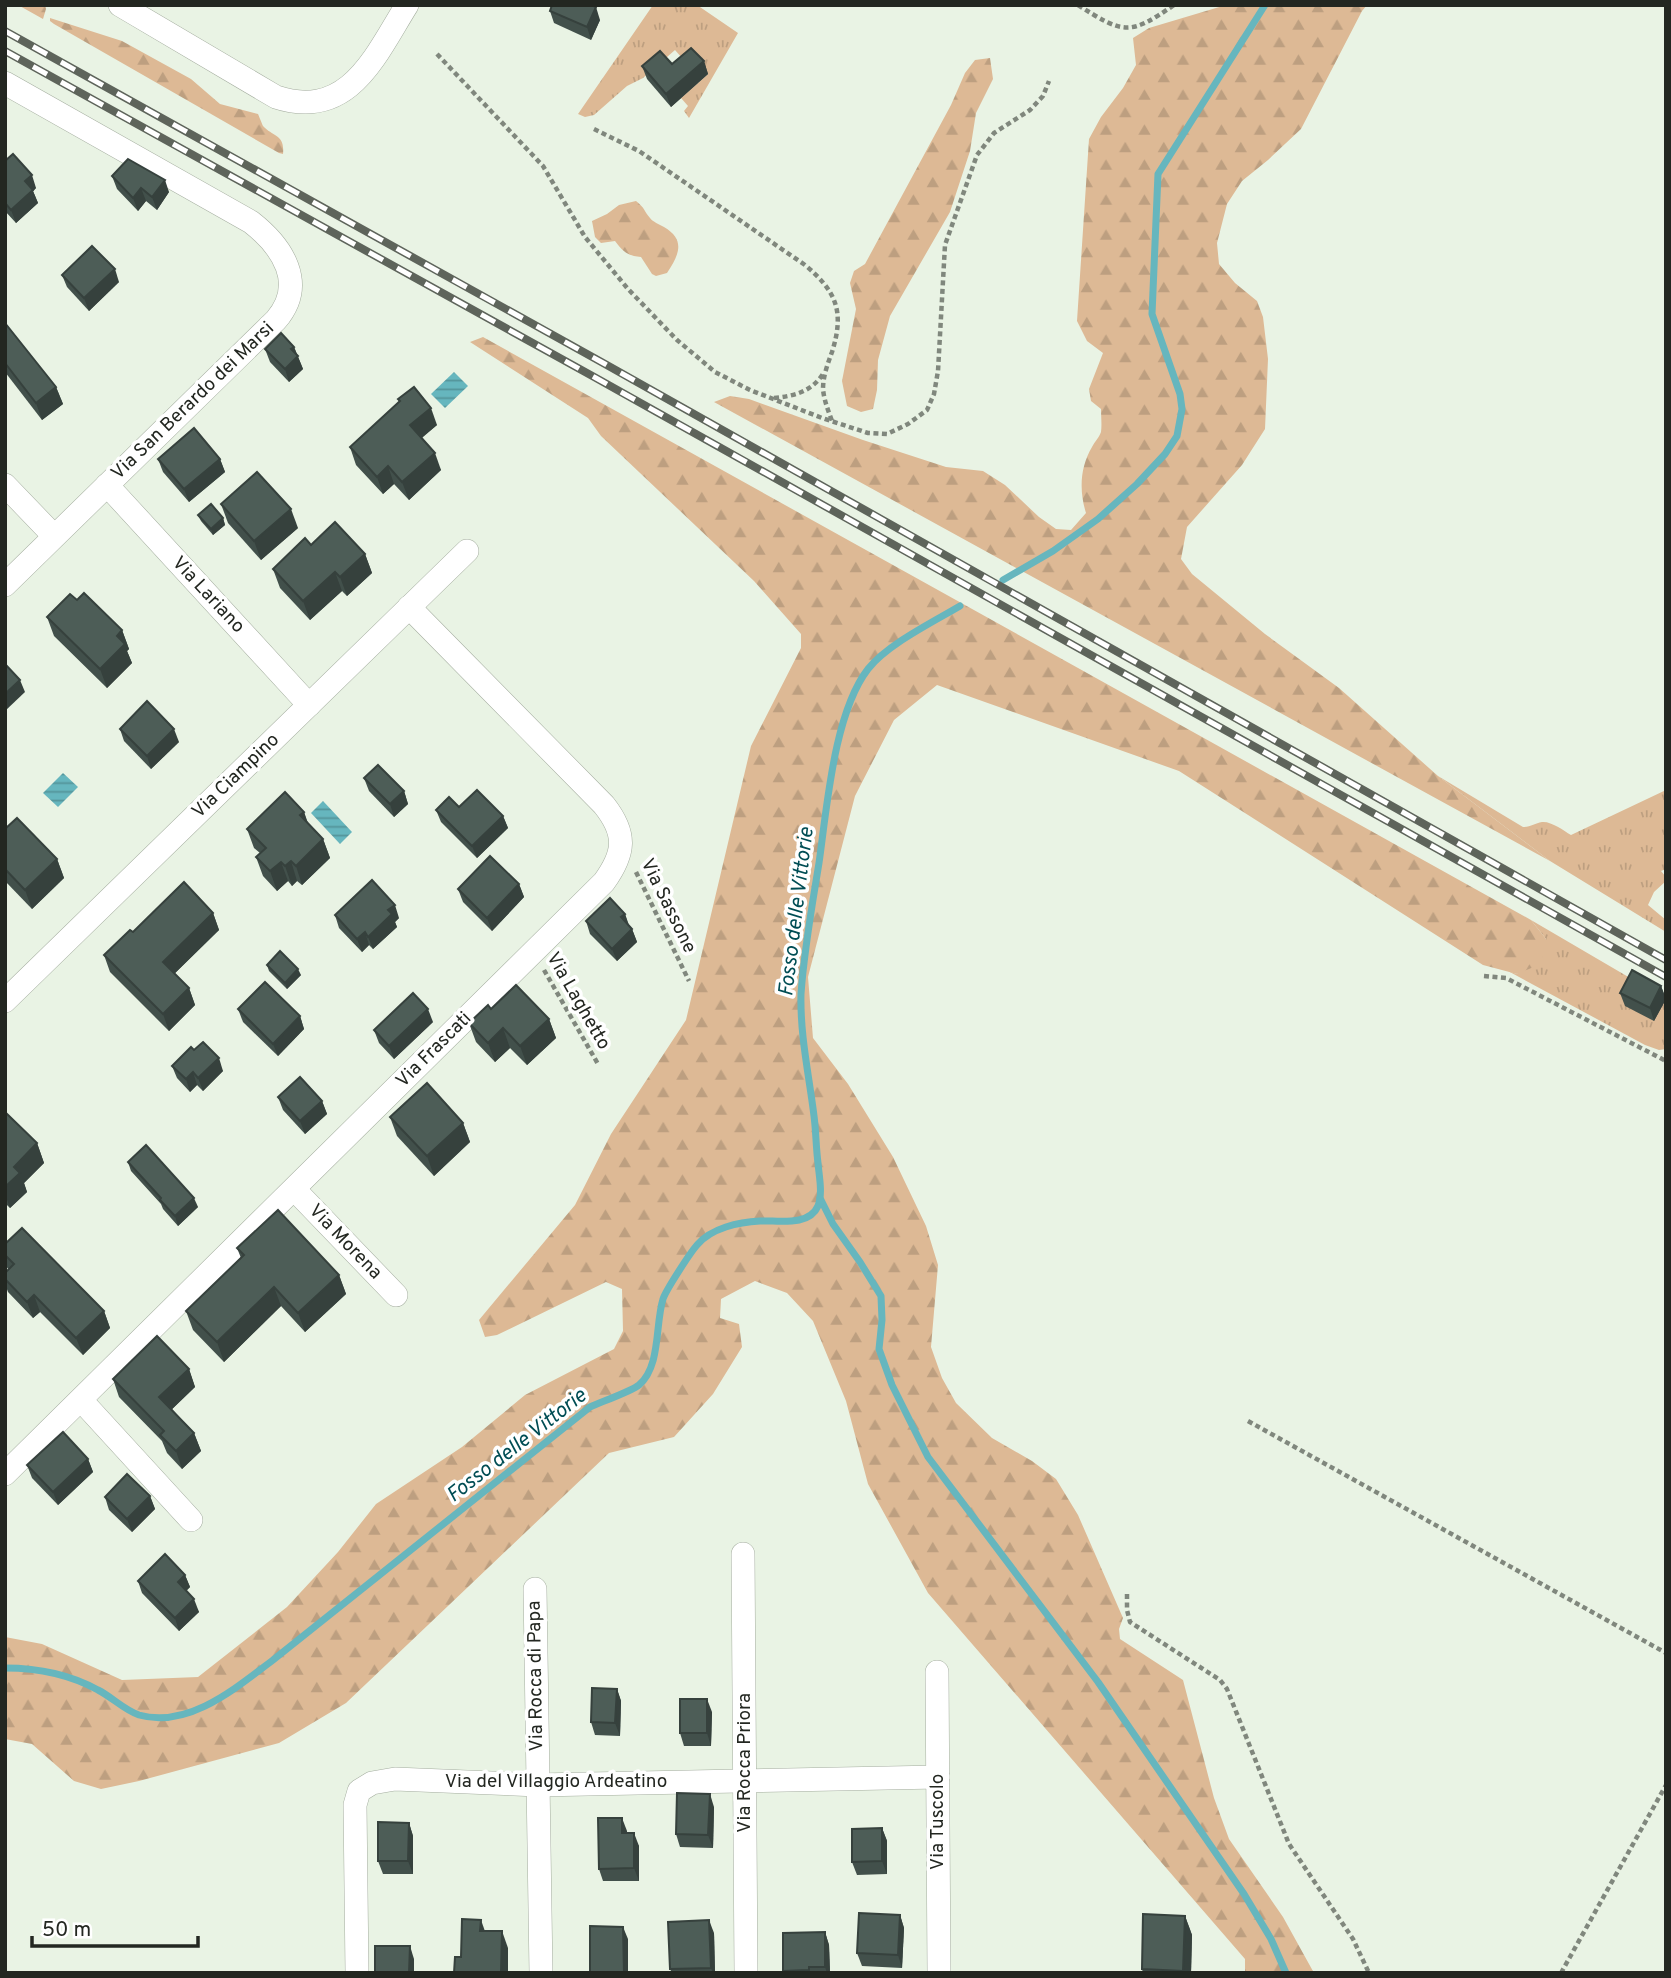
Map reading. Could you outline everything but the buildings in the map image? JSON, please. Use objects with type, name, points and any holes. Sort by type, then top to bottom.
[{"type":"street","points":[[120,5],[276,97],[307,103],[334,97],[352,84],[374,57],[407,5]]},
{"type":"street","name":"Via San Berardo dei Marsi","points":[[5,83],[251,222],[274,244],[289,271],[291,286],[288,301],[276,320],[5,584]]},
{"type":"street","points":[[5,485],[54,536]]},
{"type":"street","name":"Via Lariano","points":[[107,485],[309,705]]},
{"type":"street","name":"Via Ciampino","points":[[5,1001],[467,551]]},
{"type":"street","points":[[409,607],[604,805],[616,823],[622,842]]},
{"type":"street","name":"Via Frascati","points":[[5,1474],[604,882],[619,858],[622,842]]},
{"type":"street","name":"Via Morena","points":[[294,1189],[397,1294]]},
{"type":"street","points":[[81,1400],[191,1520]]},
{"type":"street","name":"Via Rocca Priora","points":[[743,1554],[746,1973]]},
{"type":"street","name":"Via Rocca di Papa","points":[[535,1589],[541,1973]]},
{"type":"street","name":"Via Tuscolo","points":[[937,1672],[939,1973]]},
{"type":"street","name":"Via del Villaggio Ardeatino","points":[[356,1973],[355,1805],[357,1794],[362,1787],[372,1783],[395,1779],[538,1785],[938,1777]]},
{"type":"path","points":[[1078,5],[1103,21],[1121,28],[1134,28],[1174,5]]},
{"type":"path","points":[[437,54],[542,166],[585,237],[628,289],[677,340],[715,372],[750,390],[868,433],[887,434],[927,411],[934,394],[938,371],[945,245],[977,155],[995,134],[1030,110],[1043,96],[1049,81]]},
{"type":"path","points":[[594,129],[639,151],[805,265],[831,290],[838,325],[823,387],[832,421]]},
{"type":"path","points":[[771,398],[804,392],[817,383],[826,371]]},
{"type":"path","name":"Via Sassone","points":[[622,842],[689,981]]},
{"type":"path","name":"Via Laghetto","points":[[534,951],[598,1064]]},
{"type":"path","points":[[1484,976],[1506,978],[1666,1061]]},
{"type":"path","points":[[1248,1421],[1666,1654]]},
{"type":"path","points":[[1127,1594],[1130,1622],[1220,1680],[1227,1689],[1289,1844],[1353,1939],[1369,1973]]},
{"type":"path","points":[[1560,1973],[1666,1785]]},
{"type":"green space","points":[[18,5],[45,5],[43,19]]},
{"type":"green space","points":[[653,5],[697,5],[738,33],[689,118],[684,111],[688,106],[681,98],[708,74],[689,66],[675,50],[594,115],[585,117],[578,114]]},
{"type":"green space","points":[[1226,5],[1367,5],[1301,129],[1242,181],[1227,204],[1217,243],[1219,264],[1235,283],[1257,301],[1263,317],[1268,359],[1265,429],[1242,465],[1187,527],[1181,559],[1192,574],[1265,634],[1339,688],[1438,776],[1550,861],[714,402],[730,396],[749,399],[946,467],[983,471],[1005,485],[1056,529],[1071,530],[1086,513],[1082,496],[1083,471],[1101,426],[1101,409],[1091,401],[1089,389],[1103,353],[1087,341],[1077,321],[1089,139],[1136,65],[1133,38],[1149,28]]},
{"type":"green space","points":[[50,18],[122,41],[191,79],[220,104],[258,114],[263,126],[280,139],[283,154],[54,24]]},
{"type":"green space","points":[[990,58],[993,79],[976,113],[970,151],[950,212],[890,316],[878,360],[873,409],[861,412],[847,406],[842,381],[856,309],[850,283],[854,271],[865,264],[951,105],[965,73],[975,60]]},
{"type":"green space","points":[[636,201],[651,219],[671,232],[678,243],[675,260],[667,273],[656,276],[652,274],[641,257],[626,253],[615,241],[601,243],[595,237],[592,221],[619,205]]},
{"type":"green space","points":[[483,337],[1531,920],[1546,939],[1541,964],[1517,974],[1483,965],[1179,771],[937,685],[894,720],[855,796],[808,977],[813,1038],[848,1084],[893,1157],[926,1226],[938,1265],[931,1347],[942,1378],[956,1403],[992,1438],[1032,1461],[1056,1479],[1078,1515],[1123,1618],[1119,1629],[1120,1639],[1183,1680],[1214,1798],[1229,1839],[1283,1917],[1314,1973],[1245,1973],[1245,1959],[928,1593],[868,1484],[846,1401],[813,1321],[787,1293],[755,1281],[721,1299],[720,1318],[739,1324],[742,1347],[713,1394],[674,1437],[609,1453],[346,1703],[279,1743],[101,1789],[74,1781],[32,1744],[5,1739],[5,1637],[42,1644],[122,1680],[198,1677],[287,1607],[338,1552],[376,1504],[462,1447],[525,1395],[614,1349],[623,1331],[622,1289],[606,1282],[497,1335],[485,1337],[479,1320],[575,1205],[611,1134],[686,1020],[751,746],[801,648],[801,634],[754,581],[601,436],[588,418],[470,342]]},
{"type":"green space","points":[[1438,776],[1523,827],[1546,822],[1571,835],[1666,790],[1666,869],[1661,871],[1666,881],[1654,892],[1648,905],[1666,920],[1666,932],[1550,861]]},
{"type":"green space","points":[[1531,920],[1666,999],[1666,1049],[1659,1050],[1645,1045],[1508,971],[1517,974],[1546,939]]},
{"type":"water","points":[[454,372],[468,386],[445,408],[431,394]]},
{"type":"water","points":[[63,773],[78,787],[58,807],[43,793]]},
{"type":"water","points":[[323,801],[352,832],[340,844],[311,813]]},
{"type":"waterway","name":"Fosso delle Vittorie","points":[[1003,580],[1053,551],[1098,519],[1137,484],[1165,454],[1177,436],[1182,409],[1180,394],[1152,314],[1158,174],[1265,5]]},
{"type":"waterway","name":"Fosso delle Vittorie","points":[[5,1668],[29,1669],[65,1676],[87,1684],[139,1715],[158,1718],[176,1716],[211,1703],[273,1660],[590,1407],[639,1385],[651,1367],[663,1299],[684,1263],[703,1239],[718,1230],[743,1223],[800,1220],[814,1213],[818,1206],[820,1184],[803,1040],[801,994],[829,789],[840,735],[856,688],[868,669],[911,634],[960,606]]},
{"type":"waterway","points":[[820,1198],[833,1224],[881,1296],[879,1349],[892,1385],[928,1457],[1098,1682],[1244,1894],[1271,1939],[1286,1973]]},
{"type":"railway","points":[[5,31],[605,364],[1666,960]]},
{"type":"railway","points":[[5,51],[596,378],[1666,977]]}]
